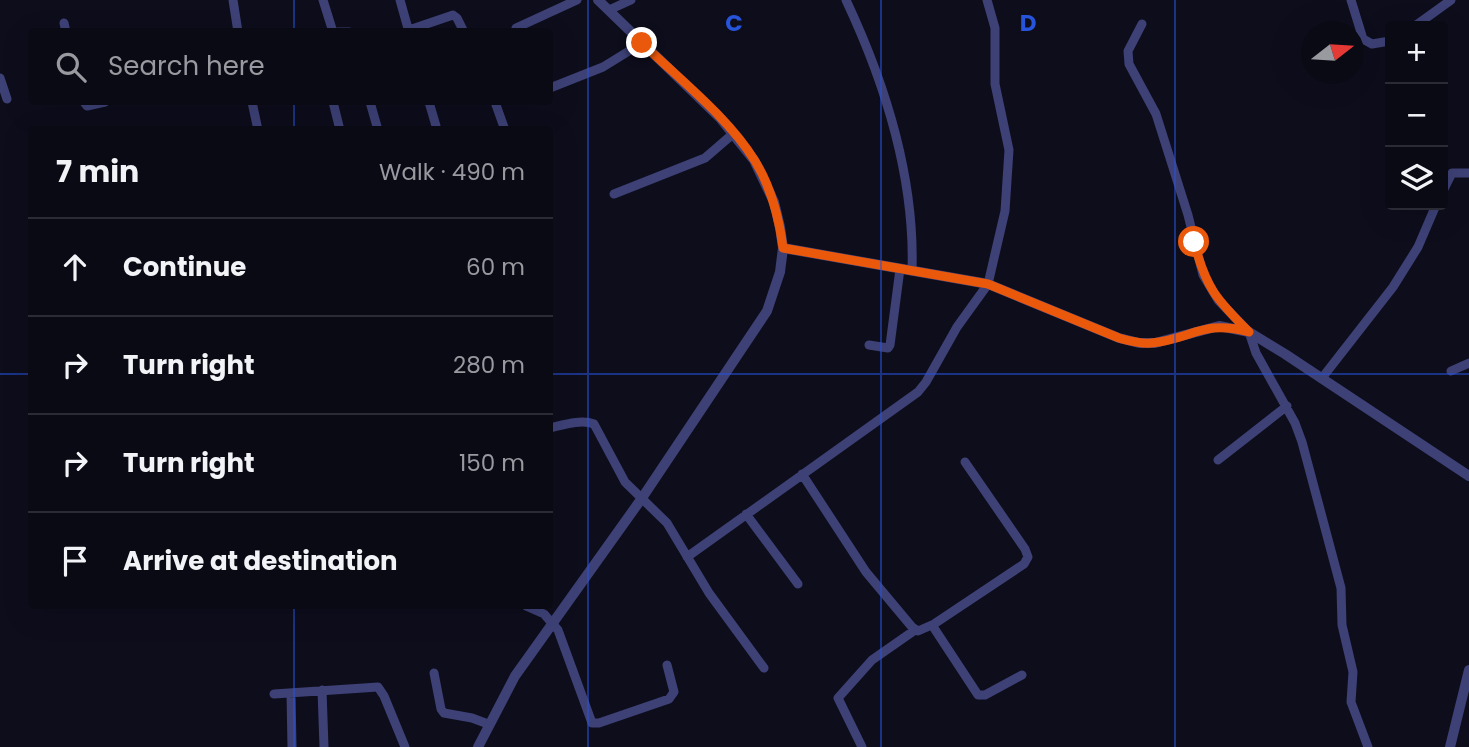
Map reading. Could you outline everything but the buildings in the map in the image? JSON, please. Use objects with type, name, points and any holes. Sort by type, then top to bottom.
[{"type":"street","points":[[233,0],[237,28]]},
{"type":"street","points":[[323,0],[334,28]]},
{"type":"street","points":[[400,0],[408,28]]},
{"type":"street","points":[[516,28],[577,0]]},
{"type":"street","points":[[478,747],[480,721],[515,676],[549,619],[768,311],[775,292],[783,248],[774,202],[754,160],[728,139],[635,48],[609,10],[598,0]]},
{"type":"street","points":[[609,10],[631,0]]},
{"type":"street","points":[[846,0],[879,80],[900,157],[909,204],[913,244],[912,271]]},
{"type":"street","points":[[687,557],[921,388],[957,327],[988,284],[1005,211],[1009,150],[995,84],[995,28],[987,0]]},
{"type":"street","points":[[1351,0],[1363,39],[1372,44],[1385,42]]},
{"type":"street","points":[[1422,21],[1451,0]]},
{"type":"street","points":[[417,28],[453,15],[462,28]]},
{"type":"street","points":[[1142,24],[1128,51],[1129,64],[1156,114],[1188,215],[1203,275],[1218,300],[1249,332],[1469,476]]},
{"type":"street","points":[[553,87],[589,74],[635,48]]},
{"type":"street","points":[[0,78],[7,99]]},
{"type":"street","points":[[253,105],[257,126]]},
{"type":"street","points":[[334,105],[339,126]]},
{"type":"street","points":[[371,105],[377,126]]},
{"type":"street","points":[[430,105],[436,126]]},
{"type":"street","points":[[496,105],[504,126]]},
{"type":"street","points":[[614,194],[705,158],[728,139]]},
{"type":"street","points":[[1448,181],[1452,173],[1469,173]]},
{"type":"street","points":[[1322,378],[1393,287],[1418,247],[1434,210]]},
{"type":"street","points":[[783,248],[988,284],[1119,338],[1139,343],[1155,343],[1211,327],[1232,327],[1249,332]]},
{"type":"street","points":[[869,345],[888,348],[890,345],[900,269]]},
{"type":"street","points":[[1249,332],[1256,353],[1287,406],[1301,442],[1341,587],[1342,625],[1353,672],[1350,694],[1352,708],[1368,747]]},
{"type":"street","points":[[1451,371],[1469,363]]},
{"type":"street","points":[[1217,460],[1287,406]]},
{"type":"street","points":[[553,427],[580,422],[594,424],[625,482],[667,523],[709,593],[764,668]]},
{"type":"street","points":[[862,747],[838,698],[872,660],[915,630],[932,625],[1024,564],[1028,557],[965,462]]},
{"type":"street","points":[[802,474],[875,585],[915,630]]},
{"type":"street","points":[[746,514],[798,584]]},
{"type":"street","points":[[531,609],[549,619],[563,638],[592,723],[669,699],[674,692],[667,665]]},
{"type":"street","points":[[932,625],[978,695],[985,695],[1022,675]]},
{"type":"street","points":[[1450,747],[1469,670]]},
{"type":"street","points":[[434,673],[442,711],[447,715],[480,721]]},
{"type":"street","points":[[274,694],[378,687],[405,747]]},
{"type":"street","points":[[322,690],[324,747]]},
{"type":"street","points":[[291,693],[292,747]]},
{"type":"route","points":[[642,43],[721,119],[754,160],[774,202],[783,248],[988,284],[1119,338],[1139,343],[1155,343],[1219,326],[1249,332],[1210,288],[1203,275],[1194,242]]}]
